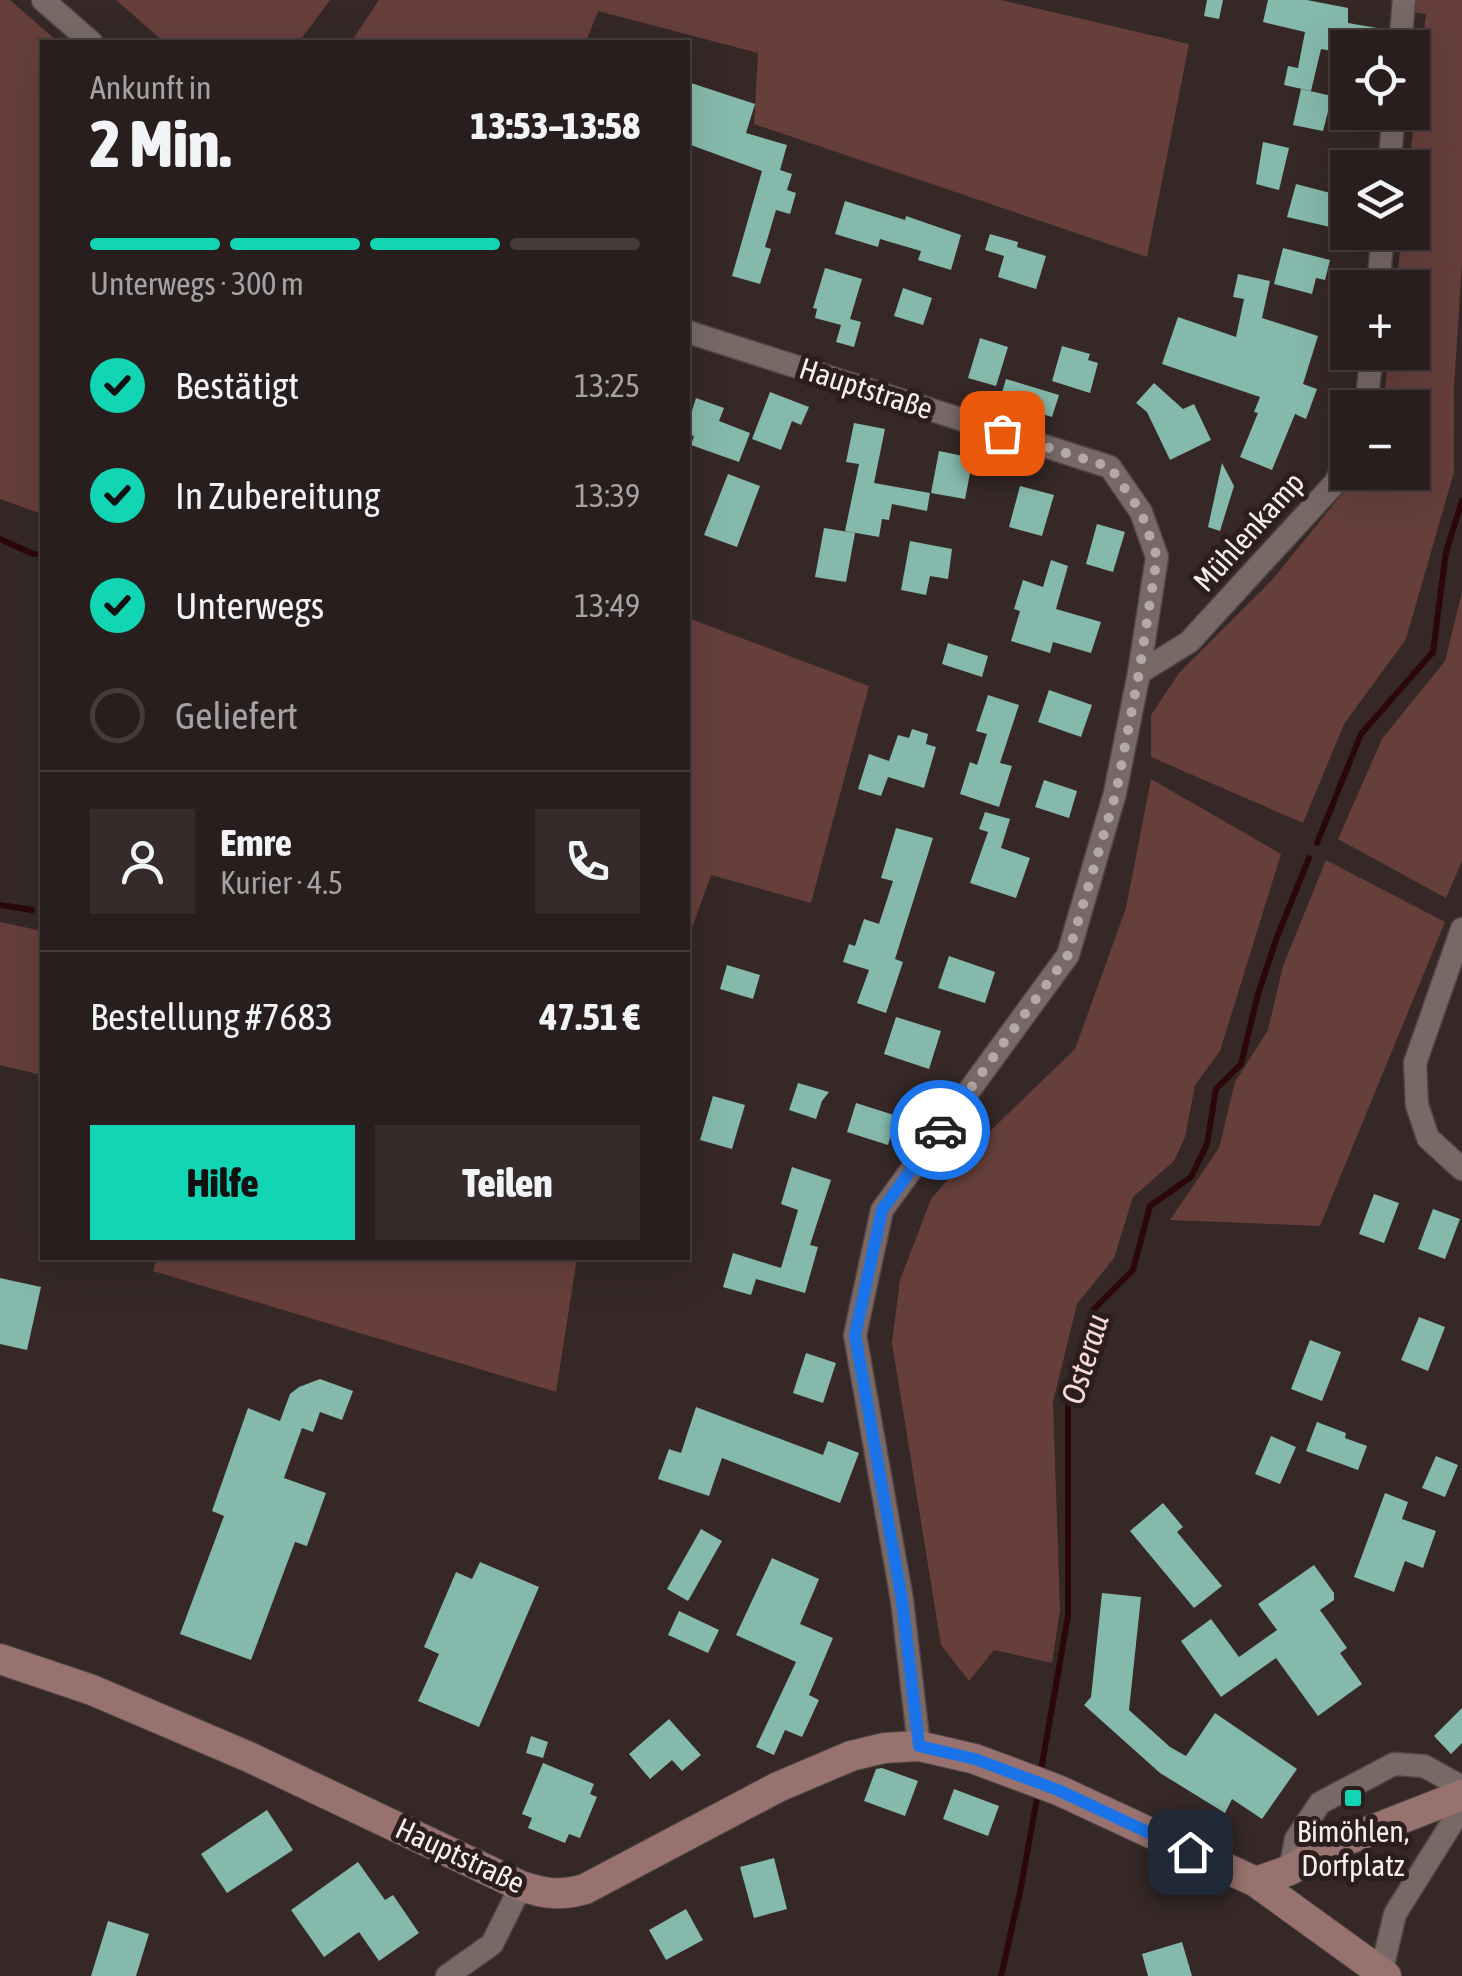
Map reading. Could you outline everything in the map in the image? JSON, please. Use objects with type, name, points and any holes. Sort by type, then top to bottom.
[{"type":"street","points":[[43,0],[88,40]]},
{"type":"street","points":[[1402,30],[1404,0]]},
{"type":"street","name":"Hauptstraße","points":[[690,333],[1110,467],[1141,512],[1157,557],[1116,793],[1068,955],[882,1210],[855,1335],[902,1600],[919,1746]]},
{"type":"street","name":"Mühlenkamp","points":[[1139,673],[1189,642],[1330,487]]},
{"type":"street","points":[[1462,929],[1415,1063],[1417,1105],[1428,1138],[1462,1170]]},
{"type":"street","name":"Hauptstraße","points":[[0,1659],[92,1690],[249,1756],[545,1894],[585,1889],[778,1787],[851,1756],[884,1748],[919,1746],[975,1759],[1058,1790],[1256,1882],[1383,1974]]},
{"type":"street","points":[[1290,1870],[1296,1840],[1320,1804],[1394,1764],[1424,1766],[1462,1787]]},
{"type":"street","points":[[1256,1882],[1290,1870],[1326,1848],[1462,1795]]},
{"type":"street","points":[[1383,1974],[1394,1914],[1462,1807]]},
{"type":"street","points":[[446,1976],[492,1944],[522,1886]]},
{"type":"shaded area","points":[[0,0],[10,0],[56,40],[40,40],[40,513],[0,499]]},
{"type":"shaded area","points":[[116,0],[330,0],[300,40],[162,40]]},
{"type":"shaded area","points":[[379,0],[1001,0],[1189,44],[1147,257],[754,124],[758,53],[598,11],[587,40],[352,40]]},
{"type":"shaded area","points":[[1413,0],[1462,0],[1462,261],[1454,388],[1454,472],[1406,639],[1344,724],[1303,823],[1151,757],[1151,715],[1179,673],[1272,580],[1345,490],[1430,490],[1430,390],[1385,390],[1387,370],[1430,370],[1430,270],[1398,270],[1400,250],[1430,250],[1430,150],[1411,150],[1413,130],[1430,130],[1430,30],[1424,30],[1426,14],[1412,12]]},
{"type":"shaded area","points":[[1462,592],[1462,861],[1446,898],[1338,839],[1382,739],[1445,661]]},
{"type":"shaded area","points":[[690,619],[869,686],[811,903],[711,875],[690,933]]},
{"type":"shaded area","points":[[1151,779],[1281,854],[1220,1051],[1195,1085],[1185,1137],[1174,1161],[1133,1197],[1114,1258],[1077,1304],[1053,1402],[1060,1610],[1052,1663],[994,1650],[969,1681],[941,1645],[892,1343],[900,1280],[931,1199],[985,1136],[1075,1049],[1126,908]]},
{"type":"shaded area","points":[[1326,860],[1445,922],[1320,1226],[1170,1220],[1219,1148],[1235,1082],[1268,1030],[1283,966]]},
{"type":"shaded area","points":[[0,922],[40,931],[40,1075],[0,1065]]},
{"type":"shaded area","points":[[156,1260],[577,1260],[556,1392],[153,1271]]},
{"type":"building","points":[[1207,0],[1223,0],[1219,19],[1204,16]]},
{"type":"building","points":[[1268,0],[1307,0],[1348,8],[1348,23],[1383,29],[1330,30],[1330,51],[1321,49],[1311,91],[1284,85],[1288,66],[1298,68],[1305,32],[1263,22]]},
{"type":"building","points":[[690,83],[755,104],[746,133],[787,145],[780,170],[792,174],[787,190],[796,193],[790,214],[776,210],[765,247],[771,249],[760,284],[732,276],[762,171],[690,145]]},
{"type":"building","points":[[1301,89],[1330,96],[1323,131],[1293,125]]},
{"type":"building","points":[[1263,142],[1289,148],[1279,190],[1256,184]]},
{"type":"building","points":[[1296,184],[1330,193],[1330,227],[1287,217]]},
{"type":"building","points":[[845,201],[961,235],[951,270],[918,260],[921,251],[880,239],[878,247],[835,234]]},
{"type":"building","points":[[990,234],[1046,256],[1036,289],[998,277],[1004,256],[985,250]]},
{"type":"building","points":[[1283,248],[1330,260],[1325,280],[1316,278],[1312,294],[1274,284]]},
{"type":"building","points":[[825,268],[862,279],[850,319],[861,322],[854,347],[836,342],[841,325],[815,318],[817,309],[813,308]]},
{"type":"building","points":[[1238,274],[1270,281],[1262,318],[1318,336],[1303,384],[1317,389],[1306,419],[1295,414],[1272,470],[1240,457],[1258,413],[1254,412],[1260,397],[1162,364],[1178,317],[1236,337],[1244,299],[1233,297]]},
{"type":"building","points":[[903,288],[932,298],[923,325],[894,316]]},
{"type":"building","points":[[980,338],[1008,347],[996,386],[968,378]]},
{"type":"building","points":[[1062,346],[1090,354],[1088,360],[1098,363],[1090,393],[1052,381]]},
{"type":"building","points":[[1006,379],[1059,395],[1052,417],[1001,396]]},
{"type":"building","points":[[1154,383],[1183,409],[1194,404],[1211,440],[1170,460],[1147,412],[1136,403]]},
{"type":"building","points":[[770,392],[809,407],[801,425],[792,421],[781,450],[752,439]]},
{"type":"building","points":[[696,398],[724,408],[719,421],[750,433],[739,462],[691,445],[694,436],[690,435]]},
{"type":"building","points":[[854,423],[885,429],[874,483],[930,493],[927,511],[892,504],[889,520],[882,519],[879,537],[845,531],[859,464],[846,462]]},
{"type":"building","points":[[939,451],[973,458],[965,499],[931,493]]},
{"type":"building","points":[[1222,463],[1234,486],[1220,531],[1208,527]]},
{"type":"building","points":[[728,474],[760,486],[737,547],[704,535]]},
{"type":"building","points":[[1020,486],[1054,495],[1042,536],[1009,527]]},
{"type":"building","points":[[1097,524],[1125,532],[1113,572],[1086,564]]},
{"type":"building","points":[[824,528],[855,533],[846,582],[815,577]]},
{"type":"building","points":[[910,541],[952,549],[948,579],[930,576],[926,595],[901,590]]},
{"type":"building","points":[[1051,560],[1068,566],[1056,609],[1101,622],[1091,653],[1053,642],[1050,653],[1011,641],[1020,611],[1014,609],[1023,580],[1043,587]]},
{"type":"building","points":[[948,643],[988,656],[982,677],[942,664]]},
{"type":"building","points":[[1049,690],[1092,705],[1081,737],[1038,722]]},
{"type":"building","points":[[988,695],[1019,705],[1000,763],[1012,766],[999,807],[960,794],[970,762],[977,765],[987,734],[976,731]]},
{"type":"building","points":[[912,729],[928,734],[926,744],[936,747],[924,788],[888,777],[881,796],[858,789],[869,754],[889,761],[898,735],[909,738]]},
{"type":"building","points":[[1044,780],[1077,791],[1069,818],[1035,807]]},
{"type":"building","points":[[985,812],[1010,819],[1001,848],[1030,858],[1016,898],[970,883],[988,832],[979,829]]},
{"type":"building","points":[[896,828],[933,838],[895,959],[903,962],[886,1013],[857,1003],[869,970],[843,962],[849,944],[855,946],[864,919],[879,924],[893,881],[881,878]]},
{"type":"building","points":[[949,956],[995,972],[985,1003],[938,988]]},
{"type":"building","points":[[727,965],[760,975],[753,999],[720,989]]},
{"type":"building","points":[[896,1017],[941,1031],[929,1069],[884,1054]]},
{"type":"building","points":[[798,1083],[829,1092],[816,1119],[789,1110]]},
{"type":"building","points":[[713,1096],[745,1105],[732,1149],[700,1140]]},
{"type":"building","points":[[856,1103],[897,1116],[888,1145],[847,1132]]},
{"type":"building","points":[[792,1167],[831,1180],[810,1245],[818,1247],[805,1293],[756,1279],[751,1295],[723,1287],[733,1253],[781,1268],[798,1210],[781,1204]]},
{"type":"building","points":[[1374,1194],[1399,1203],[1384,1243],[1359,1234]]},
{"type":"building","points":[[1433,1209],[1460,1219],[1445,1259],[1418,1249]]},
{"type":"building","points":[[0,1278],[41,1287],[27,1350],[0,1344]]},
{"type":"building","points":[[1419,1317],[1445,1327],[1428,1371],[1401,1360]]},
{"type":"building","points":[[1310,1340],[1341,1352],[1322,1401],[1291,1389]]},
{"type":"building","points":[[806,1353],[836,1363],[823,1403],[793,1393]]},
{"type":"building","points":[[320,1379],[353,1391],[342,1420],[320,1412],[313,1432],[302,1428],[284,1478],[326,1493],[307,1546],[295,1542],[251,1660],[180,1634],[224,1516],[212,1511],[248,1408],[280,1421],[290,1394]]},
{"type":"building","points":[[696,1407],[823,1455],[828,1441],[859,1453],[840,1503],[722,1458],[709,1496],[658,1479],[669,1449],[681,1453]]},
{"type":"building","points":[[1317,1422],[1367,1446],[1358,1470],[1306,1451]]},
{"type":"building","points":[[1271,1436],[1296,1447],[1280,1484],[1255,1474]]},
{"type":"building","points":[[1436,1456],[1458,1465],[1445,1497],[1422,1488]]},
{"type":"building","points":[[1385,1493],[1408,1502],[1402,1519],[1436,1531],[1423,1568],[1405,1561],[1394,1592],[1354,1577]]},
{"type":"building","points":[[1163,1503],[1183,1527],[1177,1532],[1222,1586],[1194,1608],[1130,1531]]},
{"type":"building","points":[[701,1529],[722,1541],[688,1601],[667,1589]]},
{"type":"building","points":[[772,1558],[819,1579],[800,1624],[833,1638],[809,1695],[819,1700],[802,1737],[785,1730],[774,1755],[756,1747],[796,1662],[736,1635]]},
{"type":"building","points":[[480,1562],[539,1587],[479,1727],[418,1701],[439,1654],[424,1647],[456,1572],[472,1579]]},
{"type":"building","points":[[1314,1565],[1334,1593],[1334,1600],[1320,1610],[1347,1648],[1340,1653],[1362,1684],[1318,1716],[1276,1658],[1221,1697],[1181,1641],[1211,1619],[1239,1657],[1277,1630],[1258,1604]]},
{"type":"building","points":[[1102,1593],[1141,1597],[1129,1710],[1170,1747],[1186,1756],[1215,1713],[1297,1769],[1262,1819],[1232,1799],[1225,1813],[1160,1773],[1084,1705],[1091,1697]]},
{"type":"building","points":[[679,1611],[719,1630],[708,1653],[668,1635]]},
{"type":"building","points":[[1462,1708],[1462,1743],[1451,1754],[1434,1736]]},
{"type":"building","points":[[669,1719],[701,1755],[682,1771],[672,1760],[650,1779],[629,1754]]},
{"type":"building","points":[[531,1736],[548,1742],[543,1758],[526,1753]]},
{"type":"building","points":[[543,1763],[594,1784],[590,1794],[597,1797],[580,1838],[569,1834],[565,1843],[528,1828],[532,1818],[522,1814]]},
{"type":"building","points":[[876,1769],[918,1781],[905,1816],[864,1801]]},
{"type":"building","points":[[954,1789],[999,1806],[988,1836],[943,1819]]},
{"type":"building","points":[[267,1810],[293,1850],[227,1893],[201,1854]]},
{"type":"building","points":[[774,1858],[787,1909],[754,1918],[740,1867]]},
{"type":"building","points":[[358,1862],[385,1900],[393,1895],[419,1933],[379,1961],[359,1932],[324,1957],[291,1910]]},
{"type":"building","points":[[686,1909],[703,1940],[666,1960],[649,1930]]},
{"type":"building","points":[[108,1921],[149,1934],[136,1976],[91,1976]]},
{"type":"building","points":[[1182,1942],[1192,1976],[1148,1976],[1142,1954]]},
{"type":"waterway","name":"Osterau","points":[[1317,843],[1361,734],[1433,652],[1446,552],[1462,501]]},
{"type":"waterway","points":[[0,539],[40,554]]},
{"type":"waterway","name":"Osterau","points":[[1040,1776],[1068,1616],[1068,1404],[1094,1309],[1133,1270],[1150,1206],[1191,1177],[1207,1144],[1216,1089],[1241,1064],[1258,994],[1309,858]]},
{"type":"waterway","points":[[0,905],[32,910]]},
{"type":"waterway","name":"Osterau","points":[[1001,1976],[1038,1793]]},
{"type":"way so far","points":[[940,1130],[1068,955],[1116,793],[1157,557],[1141,512],[1110,467],[1002,433]]},
{"type":"place","name":"Bimöhlen, Dorfplatz","points":[[1353,1798]]},
{"type":"route","points":[[940,1130],[882,1210],[855,1335],[902,1600],[919,1746],[975,1759],[1058,1790],[1190,1852]]}]
